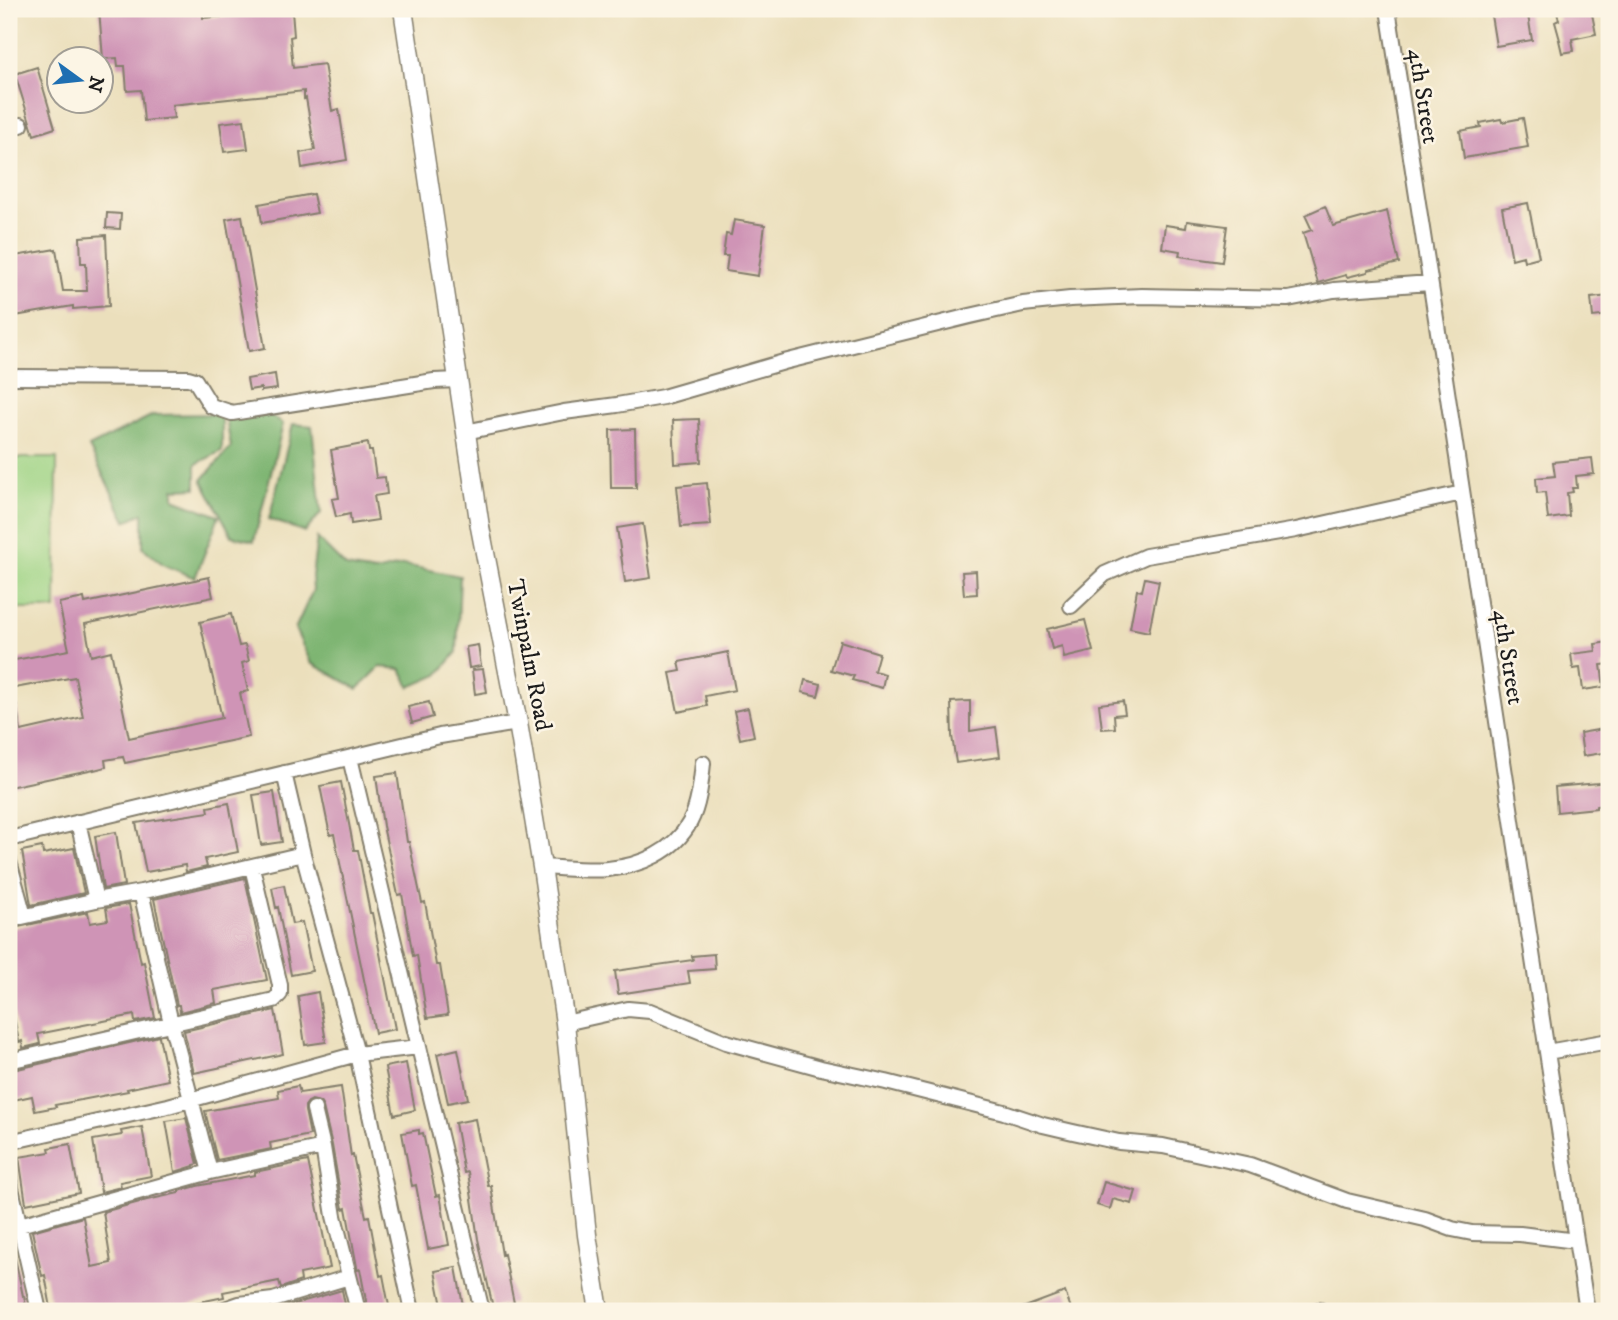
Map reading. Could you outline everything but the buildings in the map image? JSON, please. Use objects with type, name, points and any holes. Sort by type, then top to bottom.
[{"type":"main road","name":"Twinpalm Road","points":[[403,9],[480,527],[518,723],[542,867],[565,1023],[587,1235],[599,1311]]},
{"type":"street","name":"4th Street","points":[[1388,9],[1587,1311]]},
{"type":"street","points":[[466,432],[564,412],[663,397],[784,362],[1023,304],[1142,296],[1288,299],[1334,290],[1430,283]]},
{"type":"street","points":[[9,377],[188,378],[195,380],[211,406],[232,412],[434,380],[459,380]]},
{"type":"street","points":[[1072,606],[1105,574],[1146,556],[1296,530],[1462,493]]},
{"type":"street","points":[[9,839],[440,736],[518,723]]},
{"type":"street","points":[[350,758],[482,1311]]},
{"type":"street","points":[[542,867],[610,869],[649,860],[674,844],[690,821],[699,792],[703,763]]},
{"type":"street","points":[[284,773],[357,1054],[412,1311]]},
{"type":"street","points":[[78,822],[96,900]]},
{"type":"street","points":[[9,920],[252,867],[303,853]]},
{"type":"street","points":[[9,861],[24,916]]},
{"type":"street","points":[[9,1061],[274,1000],[280,994],[281,985],[252,867]]},
{"type":"street","points":[[141,892],[171,1023],[210,1172]]},
{"type":"street","points":[[565,1023],[628,1009],[650,1011],[726,1042],[821,1068],[1004,1112],[1073,1132],[1119,1142],[1163,1146],[1251,1165],[1346,1201],[1425,1219],[1452,1229],[1576,1241]]},
{"type":"street","points":[[1546,1052],[1609,1041]]},
{"type":"street","points":[[9,1142],[192,1099],[357,1054],[419,1047]]},
{"type":"street","points":[[314,1109],[334,1216],[358,1311]]},
{"type":"street","points":[[14,1226],[210,1172],[323,1147]]},
{"type":"street","points":[[9,1160],[14,1226],[39,1311]]},
{"type":"street","points":[[219,1311],[273,1300],[349,1277]]},
{"type":"green space","points":[[265,412],[283,424],[254,541],[232,536],[202,480],[231,447],[226,419]]},
{"type":"green space","points":[[222,414],[222,451],[196,464],[196,488],[174,489],[174,499],[219,516],[195,578],[164,565],[143,548],[143,513],[126,521],[89,447],[153,415]]},
{"type":"green space","points":[[293,424],[312,426],[321,513],[305,532],[269,519]]},
{"type":"green space","points":[[9,458],[57,458],[56,609],[9,609]]},
{"type":"green space","points":[[317,538],[346,567],[375,572],[404,565],[460,576],[457,652],[438,675],[410,687],[401,669],[380,667],[358,689],[311,663],[295,629],[313,590]]}]
